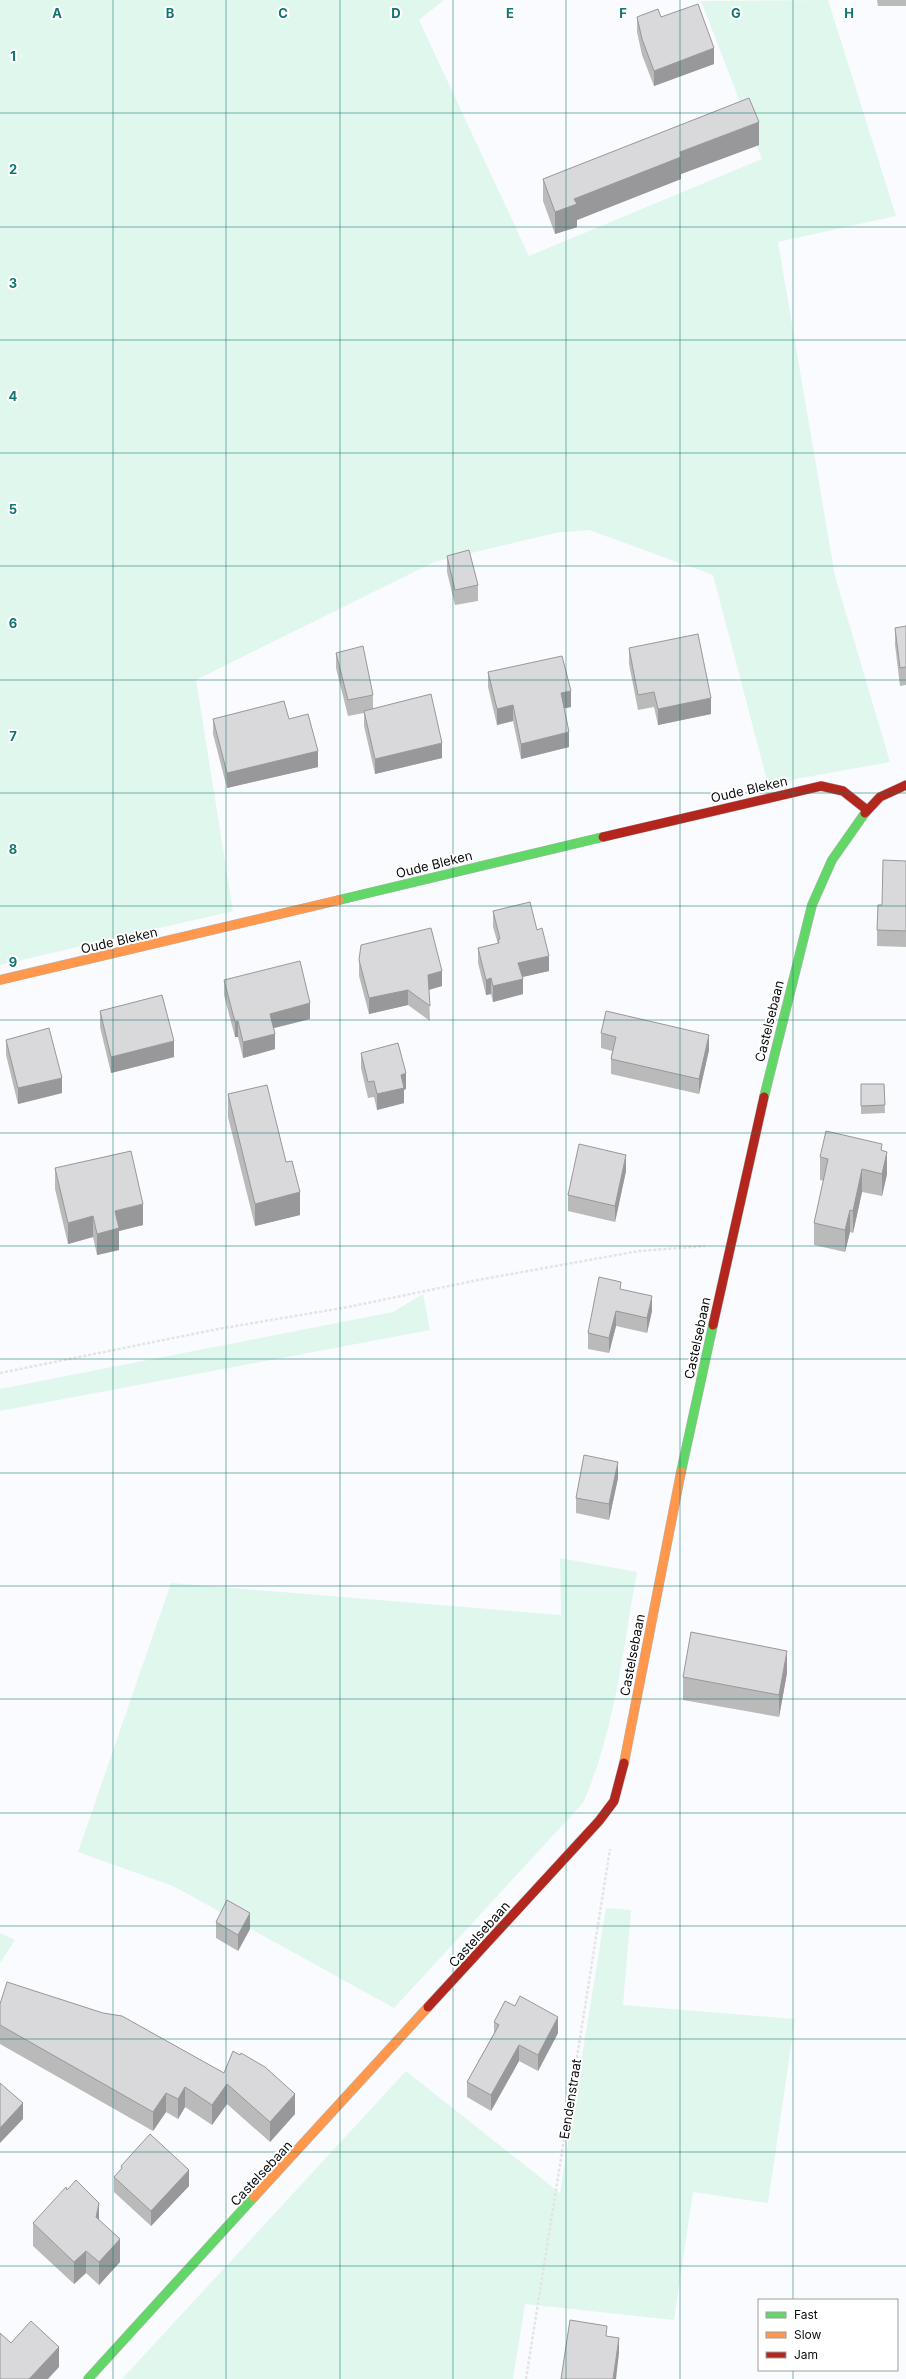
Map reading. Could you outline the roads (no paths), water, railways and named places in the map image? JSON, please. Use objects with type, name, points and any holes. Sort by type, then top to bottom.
[{"type":"street","name":"Oude Bleken","points":[[0,980],[821,786],[843,791],[867,810]]},
{"type":"street","name":"Castelsebaan","points":[[88,2379],[599,1821],[614,1800],[624,1765],[674,1504],[731,1244],[773,1054],[812,904],[832,860],[867,810],[880,797],[906,786]]}]
